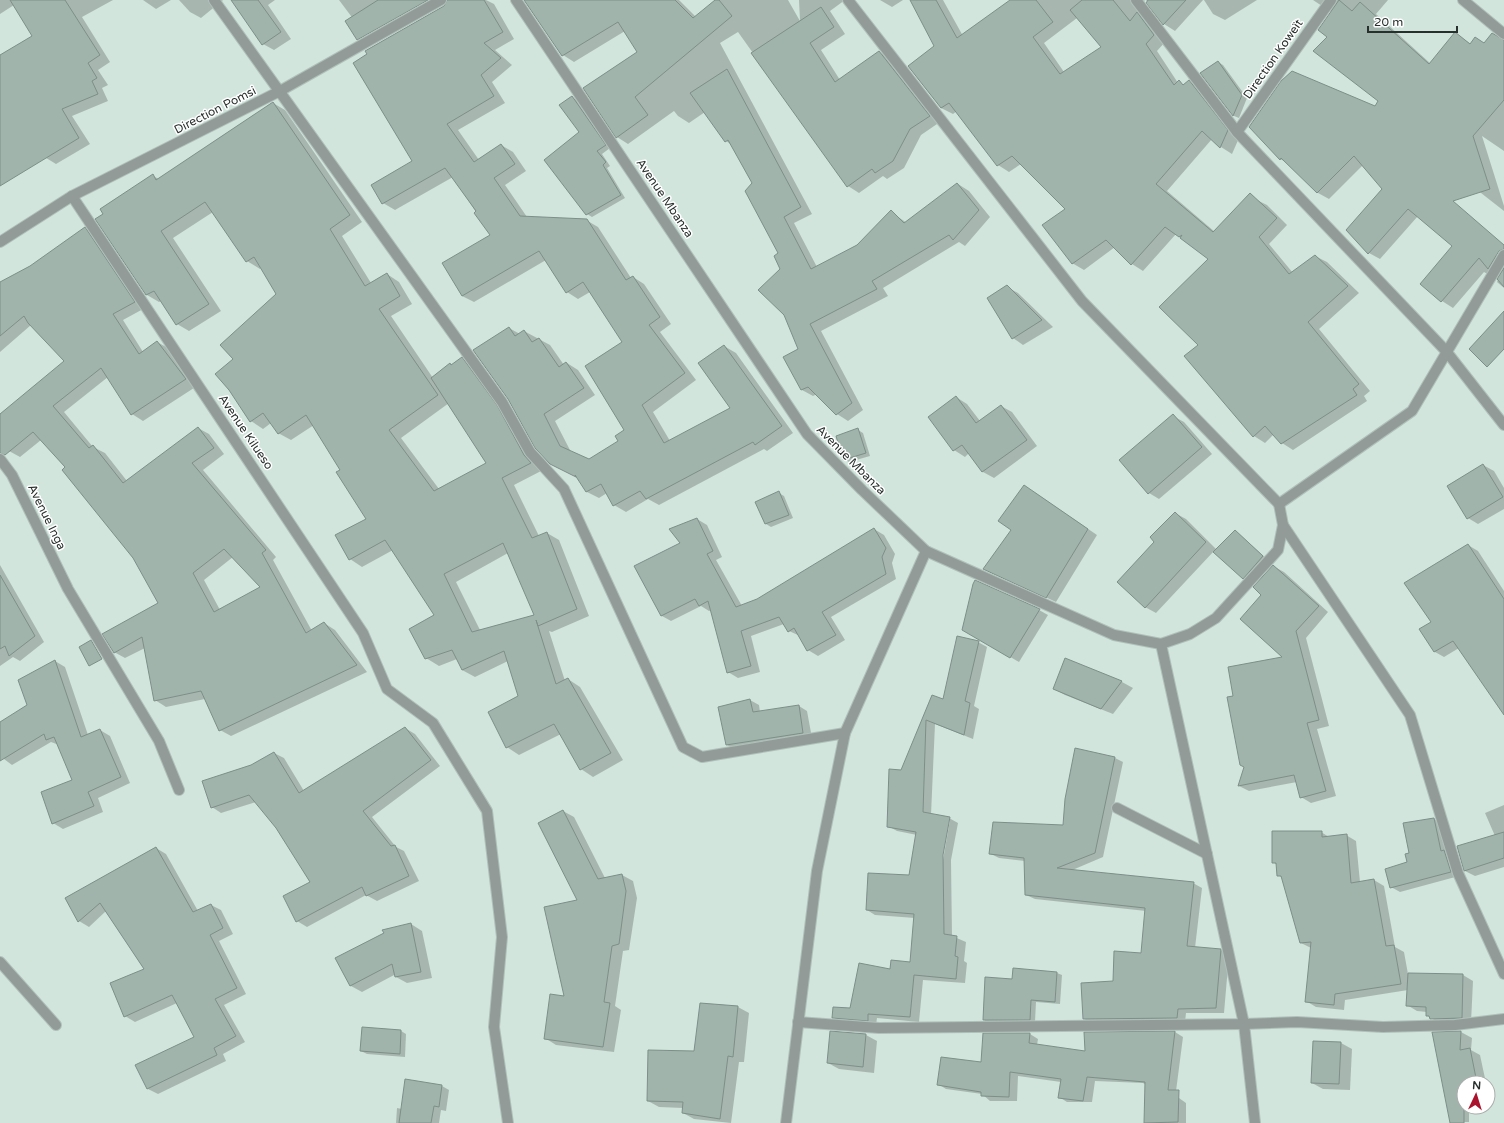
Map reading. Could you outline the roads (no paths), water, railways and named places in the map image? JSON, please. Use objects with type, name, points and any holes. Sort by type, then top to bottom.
[{"type":"street","points":[[214,0],[502,402],[530,452],[564,489],[683,747],[702,757],[846,733]]},
{"type":"street","name":"Direction Pomsi","points":[[0,242],[72,196],[280,91],[442,0]]},
{"type":"street","name":"Avenue Mbanza","points":[[516,0],[807,434],[862,490],[926,551],[1114,635],[1160,644],[1190,634],[1216,618],[1278,550],[1283,525],[1279,504]]},
{"type":"street","points":[[848,0],[1082,301],[1249,471],[1279,504],[1412,411],[1504,255]]},
{"type":"street","points":[[1136,0],[1237,132],[1446,351],[1504,425]]},
{"type":"street","name":"Direction Koweït","points":[[1237,132],[1331,0]]},
{"type":"street","points":[[1464,0],[1504,34]]},
{"type":"street","name":"Avenue Kilueso","points":[[72,196],[362,633],[387,689],[433,723],[487,811],[502,937],[494,1026],[508,1123]]},
{"type":"street","name":"Avenue Inga","points":[[0,459],[12,475],[68,589],[159,741],[179,790]]},
{"type":"street","points":[[1283,525],[1410,715],[1458,873],[1504,974]]},
{"type":"street","points":[[786,1123],[817,871],[846,733],[926,551]]},
{"type":"street","points":[[1160,644],[1244,1024],[1256,1123]]},
{"type":"street","points":[[1117,808],[1207,854]]},
{"type":"street","points":[[0,962],[56,1025]]},
{"type":"street","points":[[798,1022],[879,1028],[1244,1024],[1297,1022],[1383,1027],[1448,1026],[1504,1019]]}]
